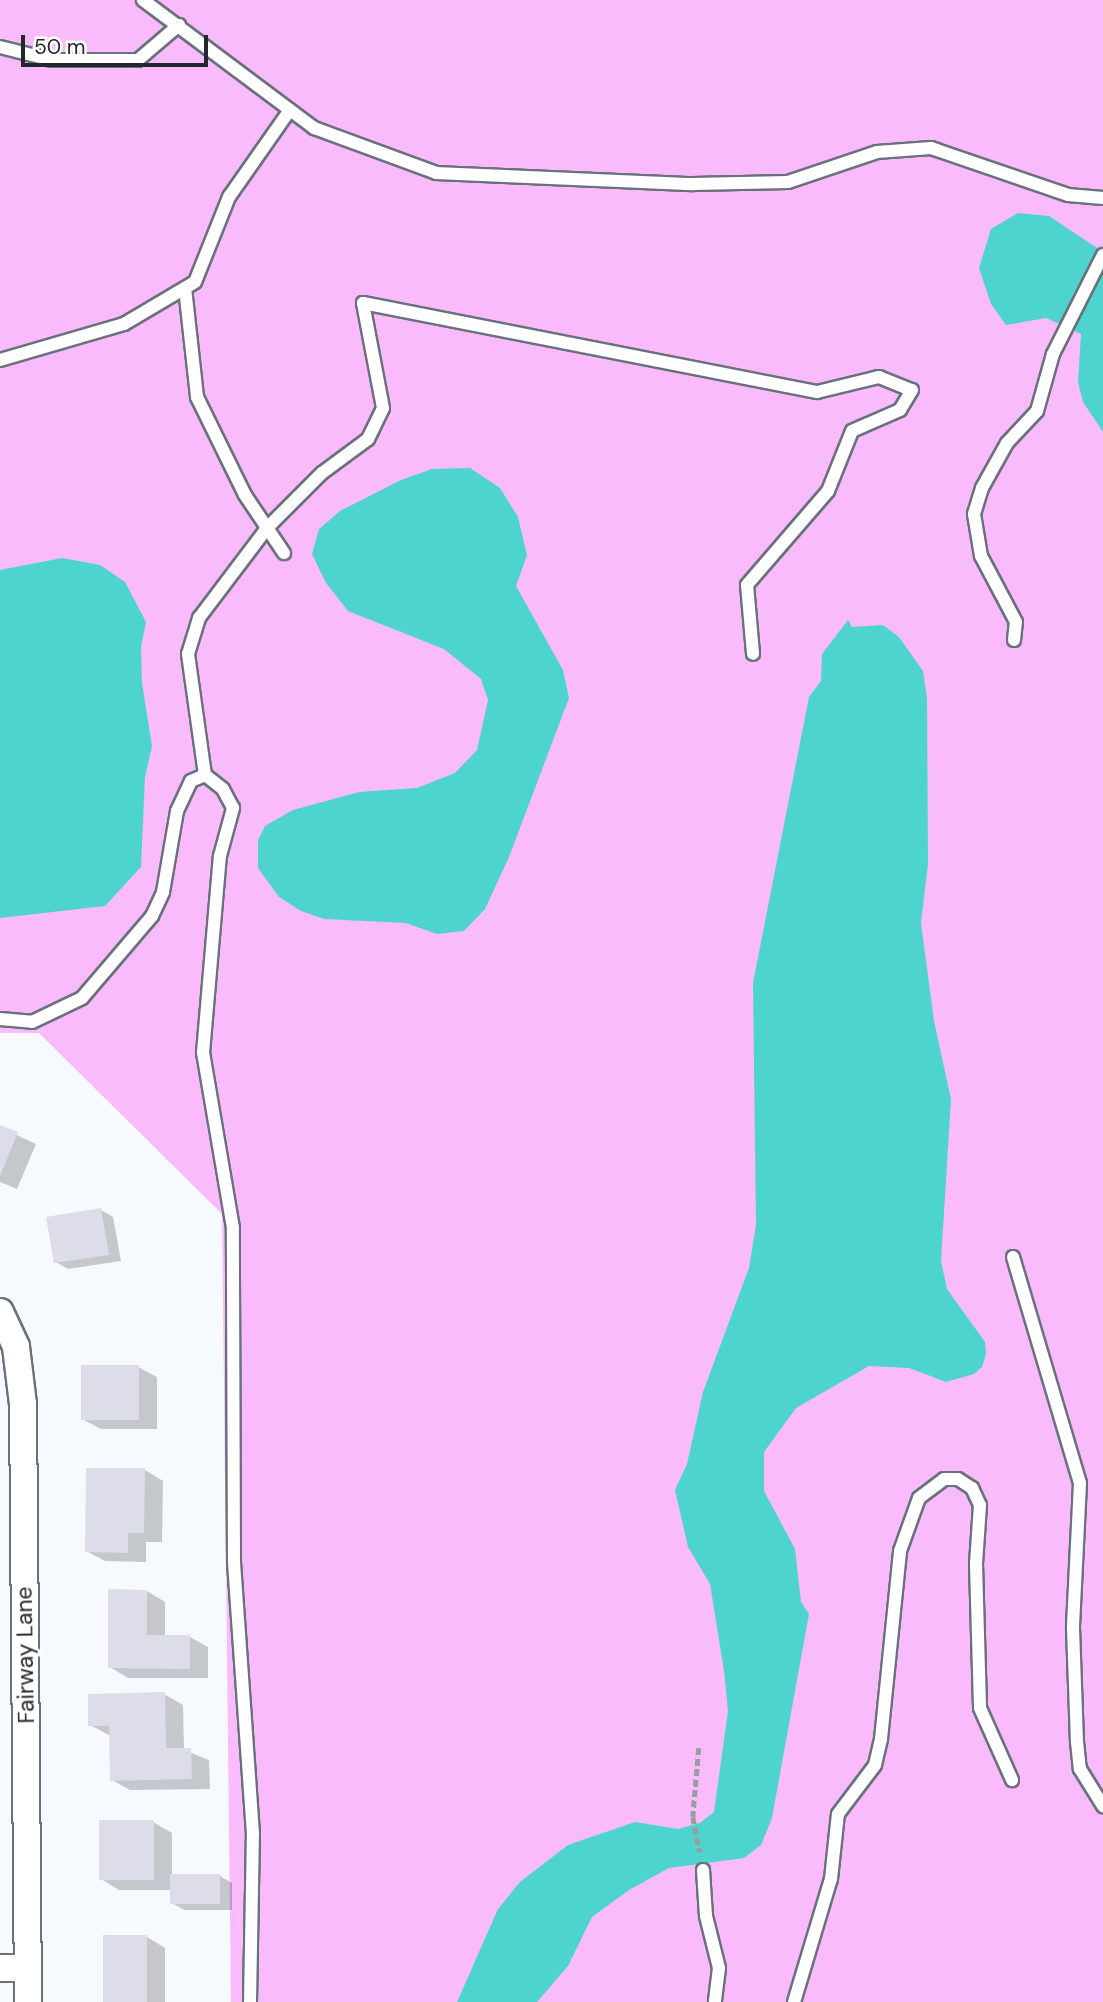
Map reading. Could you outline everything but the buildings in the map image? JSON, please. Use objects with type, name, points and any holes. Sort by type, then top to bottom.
[{"type":"street","name":"Fairway Lane","points":[[0,1312],[16,1347],[23,1404],[28,2002]]},
{"type":"street","points":[[0,1968],[28,1968]]},
{"type":"lane","points":[[143,0],[314,128],[436,173],[693,184],[788,182],[877,152],[931,148],[1069,195],[1103,198]]},
{"type":"lane","points":[[0,47],[52,60],[138,60],[179,26]]},
{"type":"lane","points":[[0,360],[124,324],[195,282],[229,197],[290,110]]},
{"type":"lane","points":[[1014,640],[1016,622],[981,556],[974,514],[982,488],[1007,443],[1037,411],[1065,330],[1103,255]]},
{"type":"lane","points":[[185,288],[197,397],[245,495],[284,553]]},
{"type":"lane","points":[[250,2002],[253,1834],[234,1563],[233,1228],[204,1052],[220,856],[233,808],[223,789],[205,775],[188,654],[200,618],[267,528],[322,474],[368,439],[383,408],[363,303],[817,392],[879,377],[912,390],[900,410],[852,431],[828,491],[747,585],[753,654]]},
{"type":"lane","points":[[0,1019],[32,1022],[82,998],[127,940],[152,916],[163,892],[177,811],[191,781],[205,775]]},
{"type":"lane","points":[[1013,1257],[1080,1483],[1073,1628],[1077,1742],[1084,1777],[1103,1806]]},
{"type":"lane","points":[[794,2002],[831,1879],[838,1814],[875,1765],[881,1739],[900,1551],[919,1498],[944,1479],[958,1479],[972,1488],[980,1505],[976,1564],[980,1708],[1012,1780]]},
{"type":"lane","points":[[704,1870],[706,1916],[719,1968],[715,2002]]},
{"type":"path","points":[[699,1748],[693,1817],[704,1870]]},
{"type":"shaded area","points":[[0,0],[1103,0],[1103,2002],[231,2002],[222,1214],[39,1033],[0,1033]]},
{"type":"water","points":[[1018,213],[1049,216],[1103,252],[1103,432],[1083,402],[1078,382],[1081,334],[1046,318],[1006,325],[991,304],[979,268],[991,229]]},
{"type":"water","points":[[470,468],[500,488],[518,517],[527,555],[516,586],[563,670],[569,698],[509,857],[485,909],[464,931],[437,934],[406,923],[324,919],[301,911],[279,897],[258,868],[258,840],[265,826],[293,810],[359,792],[417,788],[455,773],[477,750],[488,700],[481,679],[444,649],[348,611],[326,583],[312,554],[319,529],[340,511],[401,480],[432,469]]},
{"type":"water","points":[[62,558],[100,565],[125,582],[146,622],[141,647],[142,683],[152,746],[145,777],[141,867],[105,906],[0,918],[0,570]]},
{"type":"water","points":[[848,620],[852,627],[883,625],[899,637],[923,671],[927,698],[928,864],[921,923],[934,1021],[951,1099],[941,1261],[947,1289],[985,1342],[986,1354],[982,1367],[974,1374],[946,1382],[909,1368],[869,1366],[796,1408],[764,1452],[764,1491],[795,1549],[801,1602],[809,1614],[772,1818],[761,1845],[744,1858],[669,1868],[629,1890],[592,1917],[568,1966],[537,2002],[457,2002],[498,1909],[520,1882],[568,1845],[635,1822],[678,1829],[700,1823],[714,1812],[728,1711],[724,1671],[710,1584],[688,1547],[675,1490],[687,1464],[703,1392],[749,1268],[756,1225],[753,983],[809,697],[821,681],[822,654]]}]
